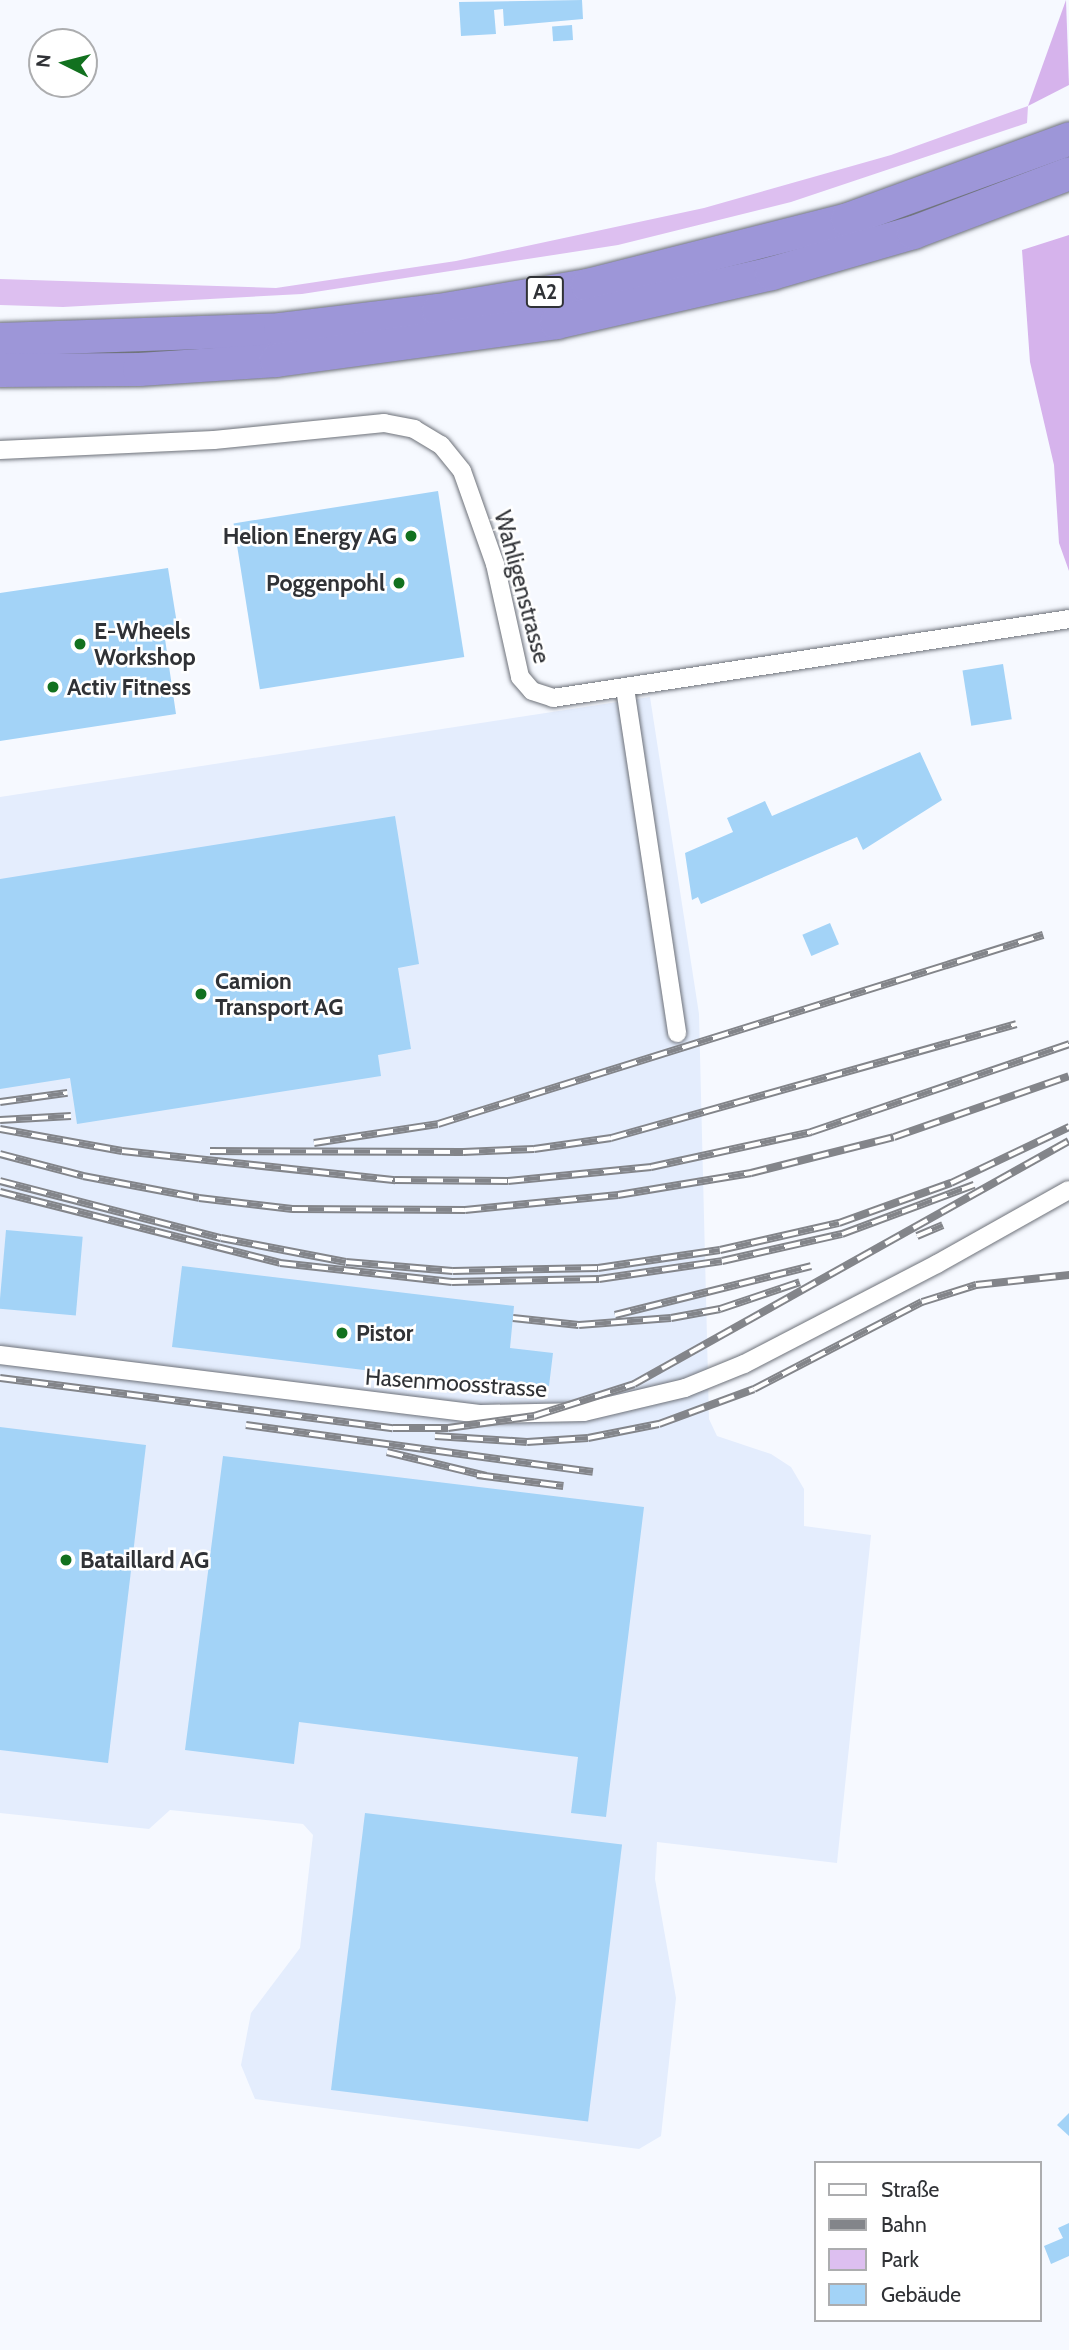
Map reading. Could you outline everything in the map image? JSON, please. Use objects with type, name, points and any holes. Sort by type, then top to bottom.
[{"type":"highway","name":"A2","points":[[0,340],[280,329],[438,310],[587,285],[847,219],[1069,138]]},
{"type":"highway","name":"A2","points":[[0,370],[139,369],[276,360],[555,322],[771,273],[913,232],[1069,173]]},
{"type":"street","name":"Wahligenstrasse","points":[[0,450],[202,441],[384,423],[414,429],[441,444],[462,471],[495,564],[512,651],[523,682],[532,691],[552,698],[1069,619]]},
{"type":"street","points":[[625,688],[677,1033]]},
{"type":"street","name":"Hasenmoosstrasse","points":[[0,1355],[481,1414],[534,1416],[610,1408],[685,1388],[744,1364],[937,1265],[1069,1190]]},
{"type":"shaded area","points":[[1066,0],[1069,85],[1028,106]]},
{"type":"shaded area","points":[[1069,235],[1069,571],[1059,543],[1054,465],[1030,362],[1022,250]]},
{"type":"shaded area","points":[[650,697],[699,1014],[709,1419],[717,1436],[771,1454],[791,1467],[804,1489],[804,1526],[871,1535],[837,1863],[657,1842],[655,1879],[676,1998],[661,2136],[639,2149],[255,2099],[241,2065],[251,2013],[300,1948],[313,1835],[303,1824],[170,1810],[149,1829],[0,1813],[0,797]]},
{"type":"green space","points":[[1028,106],[1027,123],[791,202],[618,245],[302,294],[63,307],[0,305],[0,279],[276,288],[456,261],[704,208],[891,155]]},
{"type":"building","points":[[582,0],[583,19],[504,26],[503,9],[494,10],[496,34],[461,36],[459,2]]},
{"type":"building","points":[[572,25],[573,40],[553,41],[552,26]]},
{"type":"building","points":[[438,491],[464,657],[260,689],[234,523]]},
{"type":"building","points":[[168,568],[178,630],[164,632],[176,714],[0,741],[0,593]]},
{"type":"building","points":[[1003,664],[1012,719],[971,726],[963,670]]},
{"type":"building","points":[[920,752],[942,800],[863,850],[857,837],[701,904],[698,897],[692,900],[685,853],[733,832],[727,818],[765,801],[772,816]]},
{"type":"building","name":"Camion Transport AG","points":[[395,816],[419,964],[398,968],[411,1049],[378,1055],[381,1076],[77,1124],[70,1078],[0,1089],[0,879]]},
{"type":"building","points":[[830,923],[839,944],[811,956],[802,935]]},
{"type":"building","points":[[6,1230],[83,1237],[76,1315],[0,1309]]},
{"type":"building","name":"Pistor","points":[[182,1266],[514,1306],[510,1348],[553,1353],[549,1386],[505,1381],[505,1387],[172,1347]]},
{"type":"building","name":"Bataillard AG","points":[[0,1427],[146,1445],[108,1763],[0,1750]]},
{"type":"building","points":[[223,1456],[644,1507],[606,1817],[571,1813],[578,1757],[299,1722],[294,1764],[185,1750]]},
{"type":"building","points":[[365,1813],[622,1845],[588,2121],[331,2090]]},
{"type":"building","points":[[1069,2113],[1069,2136],[1057,2125]]},
{"type":"building","points":[[1069,2223],[1069,2256],[1051,2264],[1044,2246],[1063,2238],[1058,2228]]},
{"type":"railway","points":[[314,1143],[438,1124],[1043,935]]},
{"type":"railway","points":[[210,1151],[463,1152],[534,1149],[611,1138],[1016,1024]]},
{"type":"railway","points":[[0,1129],[122,1151],[395,1180],[508,1181],[651,1167],[811,1132],[1069,1044]]},
{"type":"railway","points":[[0,1154],[83,1176],[199,1198],[292,1209],[465,1210],[618,1195],[751,1173],[894,1137],[1069,1076]]},
{"type":"railway","points":[[0,1102],[67,1093]]},
{"type":"railway","points":[[0,1120],[71,1116]]},
{"type":"railway","points":[[0,1181],[221,1238],[346,1262],[453,1271],[598,1268],[720,1250],[839,1223],[951,1183],[1069,1127]]},
{"type":"railway","points":[[0,1378],[393,1428],[448,1428],[534,1416],[634,1384],[1069,1141]]},
{"type":"railway","points":[[0,1192],[280,1263],[452,1282],[599,1279],[722,1261],[842,1234],[974,1185]]},
{"type":"railway","points":[[917,1236],[943,1225]]},
{"type":"railway","points":[[615,1315],[811,1266]]},
{"type":"railway","points":[[435,1436],[527,1442],[588,1438],[659,1424],[754,1389],[922,1302],[976,1285],[1069,1275]]},
{"type":"railway","points":[[513,1318],[579,1325],[671,1318],[720,1309],[800,1282]]},
{"type":"railway","points":[[246,1425],[593,1472]]},
{"type":"railway","points":[[387,1452],[486,1476]]},
{"type":"railway","points":[[477,1475],[563,1486]]},
{"type":"place","name":"Helion Energy AG","points":[[411,536]]},
{"type":"place","name":"Poggenpohl","points":[[399,583]]},
{"type":"place","name":"E-Wheels Workshop","points":[[80,644]]},
{"type":"place","name":"Activ Fitness","points":[[53,687]]},
{"type":"place","name":"Camion Transport AG","points":[[201,994]]},
{"type":"place","name":"Pistor","points":[[342,1333]]},
{"type":"place","name":"Bataillard AG","points":[[66,1560]]}]
